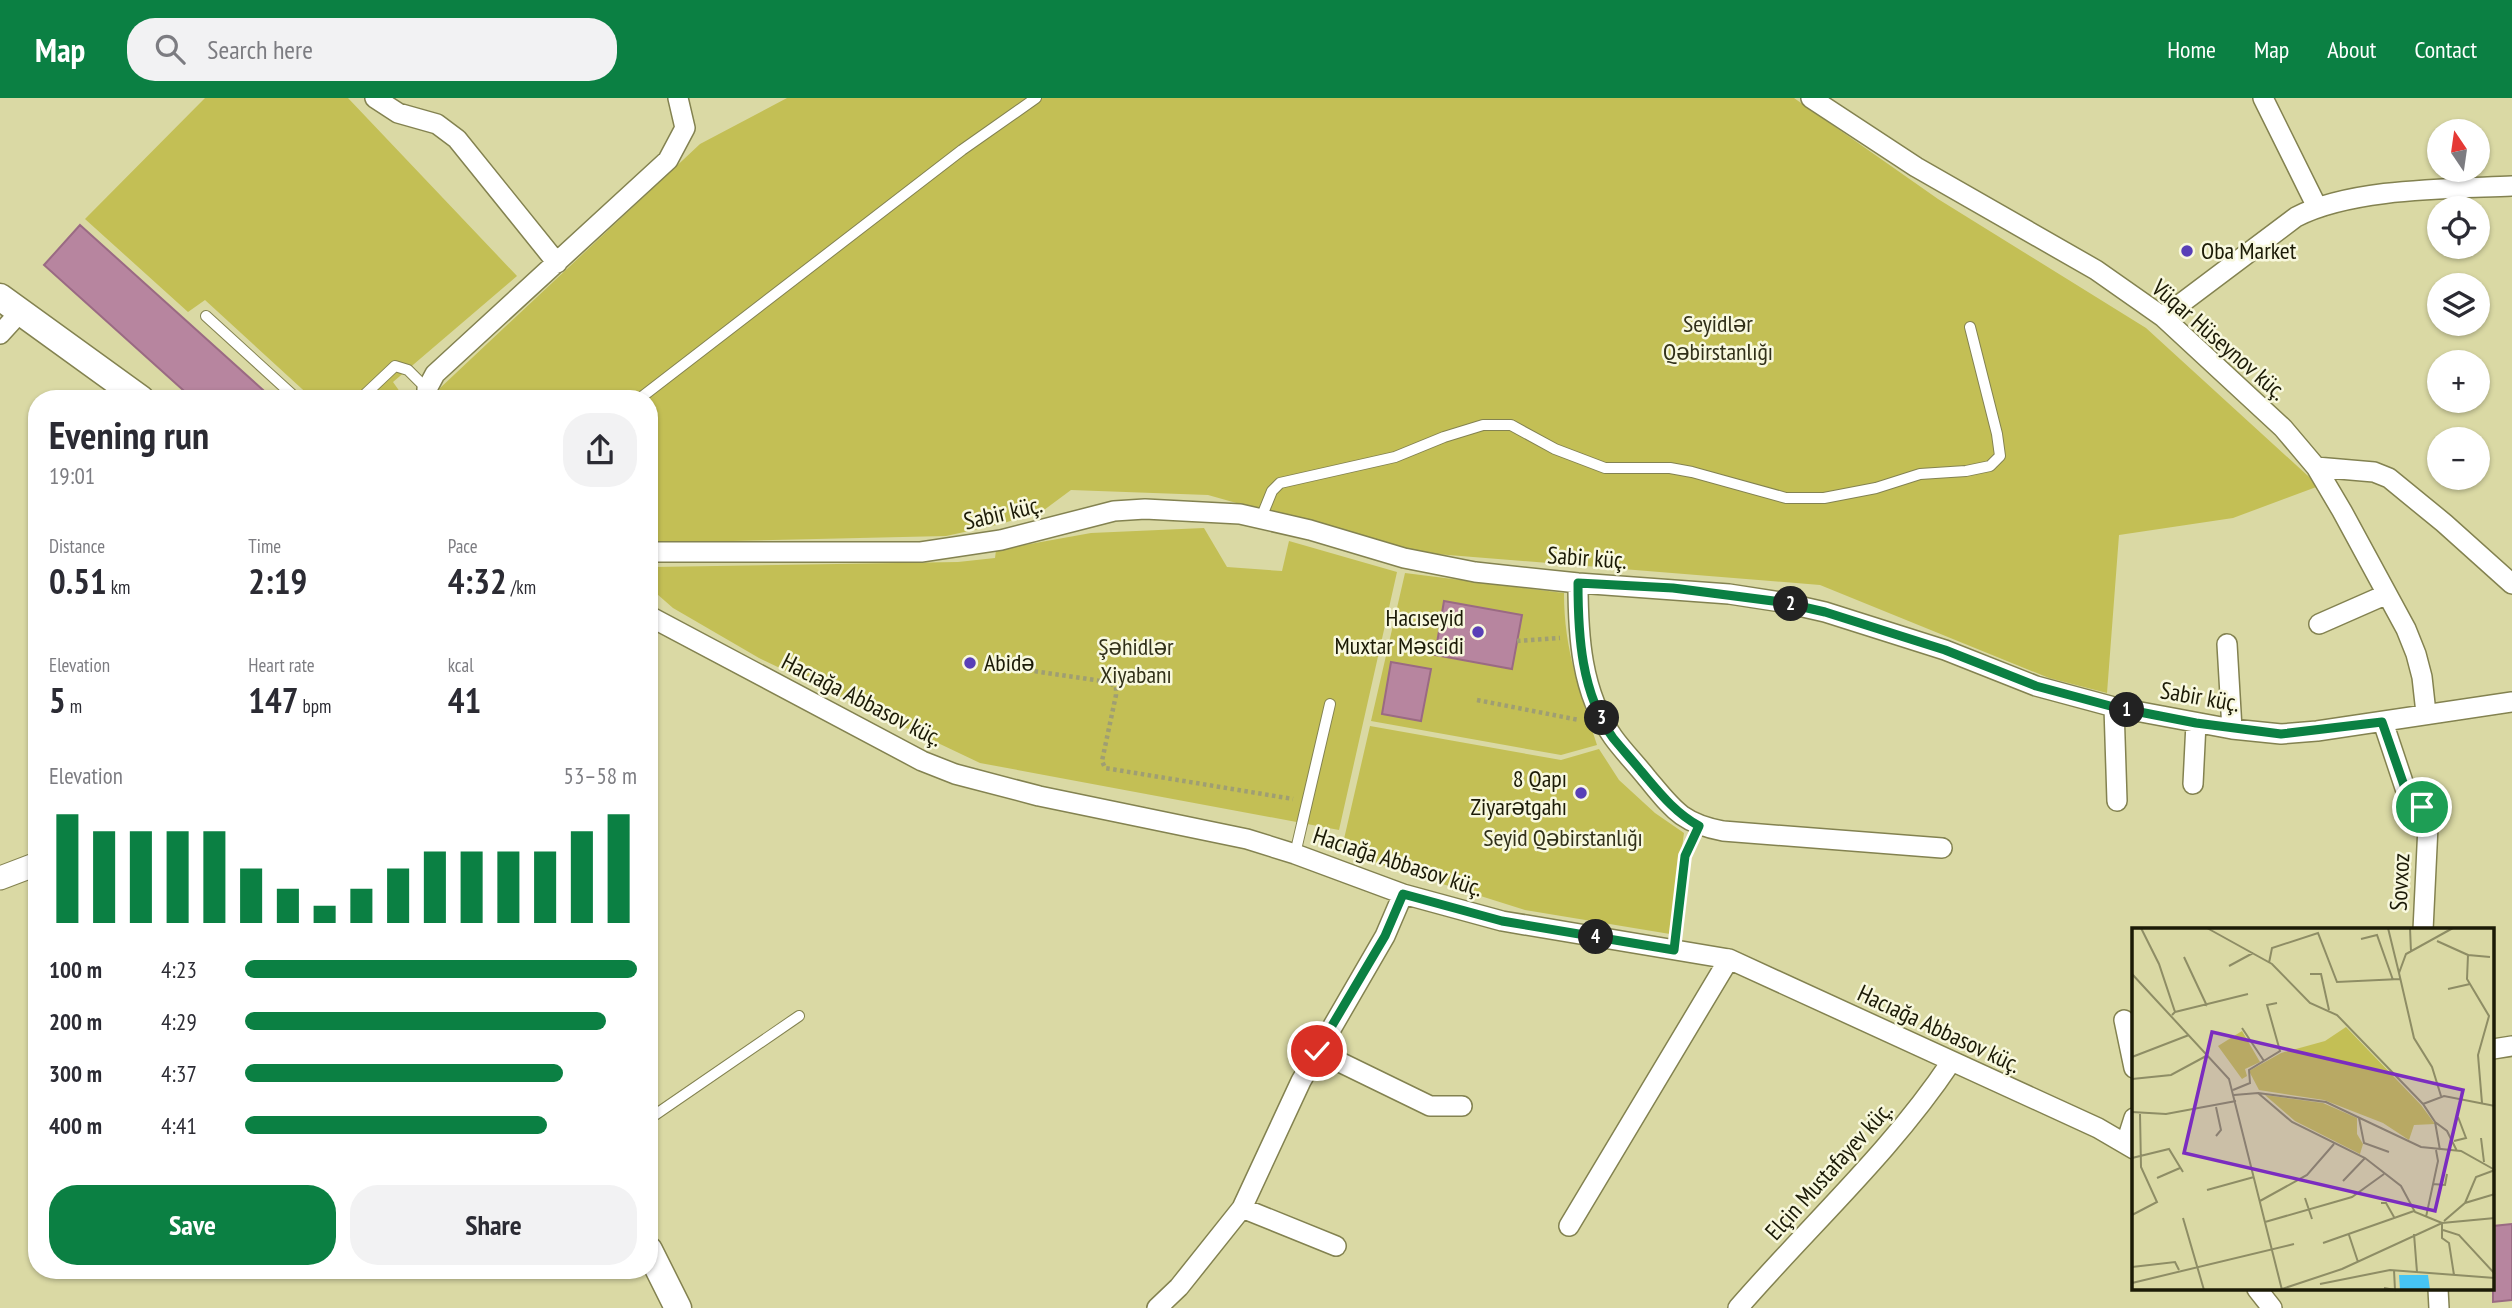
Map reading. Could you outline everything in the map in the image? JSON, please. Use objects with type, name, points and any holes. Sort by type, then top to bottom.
[{"type":"main road","points":[[11,304],[129,390]]},
{"type":"main road","points":[[658,1269],[678,1308]]},
{"type":"street","points":[[375,98],[398,113],[437,124],[457,139],[558,263]]},
{"type":"street","points":[[429,390],[435,374],[668,160],[685,128],[678,98]]},
{"type":"street","name":"Vüqar Hüseynov küç.","points":[[1811,98],[1916,167],[2096,270],[2163,317],[2283,428],[2316,467],[2406,629],[2416,654],[2426,713]]},
{"type":"street","points":[[2263,98],[2317,206]]},
{"type":"street","points":[[2163,317],[2296,217],[2317,206],[2426,191],[2512,186]]},
{"type":"street","points":[[0,334],[11,304]]},
{"type":"street","points":[[2316,467],[2374,472],[2389,478],[2512,584]]},
{"type":"street","name":"Sabir küç.","points":[[658,552],[921,552],[1001,540],[1114,511],[1145,509],[1240,514],[1427,563],[1475,572],[1578,583],[1673,588],[1781,602],[1825,612],[1945,650],[2036,686],[2114,707],[2232,729],[2281,734],[2512,702]]},
{"type":"street","points":[[1578,583],[1579,637],[1594,699],[1612,736],[1669,805],[1699,826],[1723,831],[1942,848]]},
{"type":"street","points":[[2319,624],[2385,595]]},
{"type":"street","name":"Hacıağa Abbasov küç.","points":[[658,620],[922,761],[955,774],[1039,796],[1247,839],[1403,894],[1502,921],[1729,959],[2130,1146]]},
{"type":"street","points":[[2227,644],[2232,729]]},
{"type":"street","points":[[2114,707],[2117,801]]},
{"type":"street","name":"Sovxoz","points":[[2382,722],[2407,794],[2422,807],[2428,826],[2423,928]]},
{"type":"street","points":[[2193,784],[2196,723]]},
{"type":"street","points":[[0,878],[28,867]]},
{"type":"street","points":[[1157,1308],[1205,1257],[1242,1208],[1301,1081],[1385,936],[1403,894]]},
{"type":"street","points":[[1569,1226],[1729,959]]},
{"type":"street","points":[[2124,1020],[2132,1058]]},
{"type":"street","points":[[2494,1049],[2512,1046]]},
{"type":"street","points":[[1317,1051],[1430,1106],[1462,1106]]},
{"type":"street","name":"Elçin Mustafayev küç.","points":[[1738,1308],[1895,1136],[1927,1098],[1951,1062]]},
{"type":"street","points":[[1242,1208],[1336,1245]]},
{"type":"street","points":[[2258,1290],[2272,1308]]},
{"type":"street","points":[[2438,1290],[2439,1308]]},
{"type":"lane","points":[[651,390],[962,150],[1036,98]]},
{"type":"lane","points":[[206,316],[287,390]]},
{"type":"lane","points":[[1261,518],[1272,491],[1280,483],[1395,457],[1483,425],[1511,425],[1555,449],[1605,468],[1670,468],[1786,498],[1824,498],[1876,488],[1920,474],[1966,471],[1990,466],[2000,456],[1997,434],[1970,327]]},
{"type":"lane","points":[[370,390],[395,366],[408,370],[424,390]]},
{"type":"lane","points":[[1295,854],[1331,704]]},
{"type":"lane","points":[[658,1113],[799,1016]]},
{"type":"path","points":[[1517,641],[1579,637]]},
{"type":"path","points":[[992,665],[1108,682],[1116,687],[1102,761],[1105,768],[1307,801]]},
{"type":"path","points":[[1477,700],[1576,721],[1601,716]]},
{"type":"path","points":[[1674,950],[1685,856],[1699,826]]},
{"type":"green space","points":[[205,98],[348,98],[517,276],[393,382],[399,390],[303,390],[205,300],[188,312],[85,219]]},
{"type":"green space","name":"Seyidlər Qəbirstanlığı","points":[[787,98],[1794,98],[1938,199],[2146,328],[2319,486],[2233,518],[2119,535],[2107,693],[2049,678],[1820,585],[1411,552],[1208,495],[1071,490],[1044,510],[1001,524],[946,536],[658,543],[658,390],[439,389],[700,144]]},
{"type":"green space","name":"Şəhidlər Xiyabanı","points":[[1204,528],[1227,567],[1282,571],[1289,541],[1397,572],[1339,830],[980,763],[759,658],[673,608],[658,595],[658,567],[958,562],[995,558],[996,550],[1091,533]]},
{"type":"green space","points":[[1405,573],[1564,593],[1570,652],[1597,745],[1561,755],[1371,721]]},
{"type":"green space","name":"Seyid Qəbirstanlığı","points":[[1370,726],[1561,760],[1599,749],[1619,780],[1655,813],[1684,833],[1670,934],[1525,910],[1341,852]]},
{"type":"building","points":[[80,225],[263,390],[183,390],[44,265]]},
{"type":"building","points":[[1444,601],[1522,615],[1512,669],[1435,655]]},
{"type":"building","points":[[1391,662],[1431,669],[1421,721],[1382,714]]},
{"type":"building","points":[[2512,1224],[2512,1300],[2493,1302],[2494,1226]]},
{"type":"place","name":"Oba Market","points":[[2187,251]]},
{"type":"place","name":"Hacıseyid Muxtar Məscidi","points":[[1478,632]]},
{"type":"place","name":"Abidə","points":[[970,663]]},
{"type":"place","name":"8 Qapı Ziyarətgahı","points":[[1581,793]]},
{"type":"route","points":[[1317,1051],[1385,936],[1403,894],[1502,921],[1674,950],[1685,856],[1699,826],[1669,805],[1612,736],[1601,716],[1579,647],[1578,583],[1673,588],[1781,602],[1825,612],[1945,650],[2036,686],[2114,707],[2196,723],[2281,734],[2382,722],[2407,794],[2422,807]]}]
